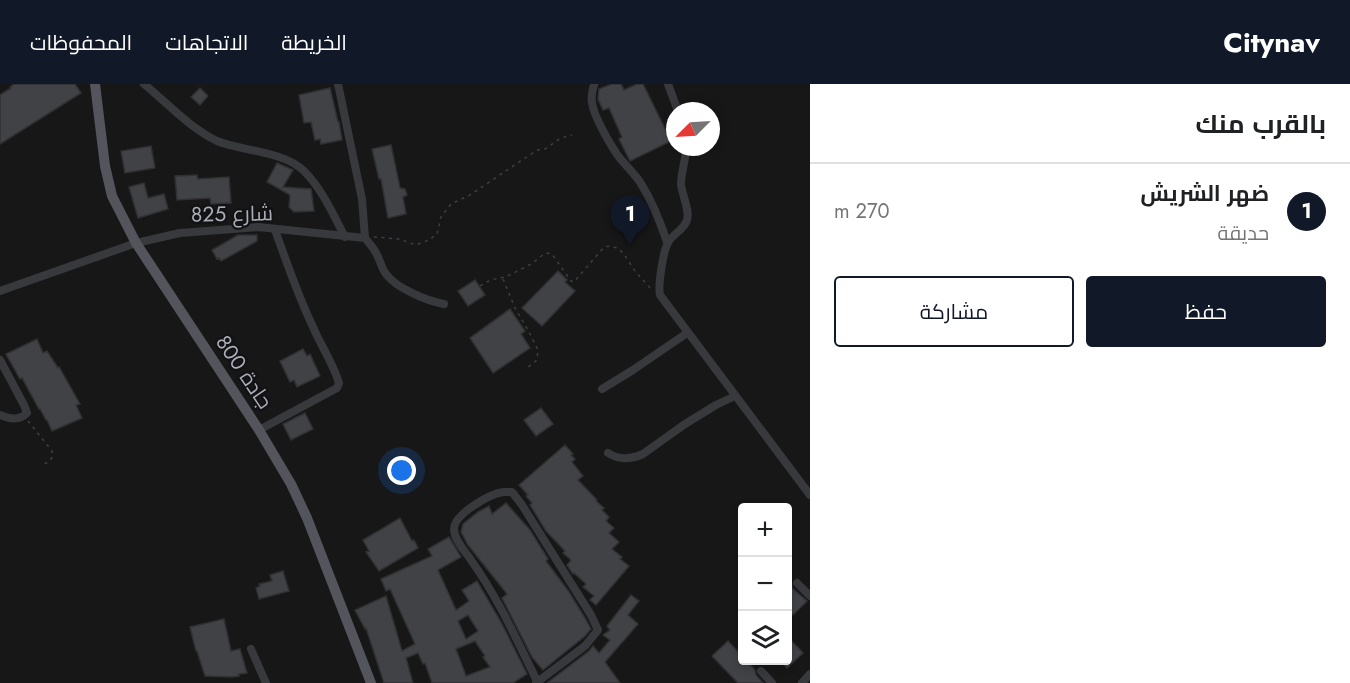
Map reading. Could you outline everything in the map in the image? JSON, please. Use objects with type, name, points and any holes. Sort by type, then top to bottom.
[{"type":"main road","name":"جادة 800","points":[[95,84],[105,166],[112,196],[136,243],[259,430],[291,484],[307,518],[372,683]]},
{"type":"street","points":[[144,84],[192,125],[219,141],[280,158],[302,169],[319,190],[345,237]]},
{"type":"street","points":[[338,84],[362,199],[364,238],[372,246],[389,278],[413,292],[444,304]]},
{"type":"street","points":[[668,84],[675,102]]},
{"type":"street","points":[[594,85],[591,94],[593,108],[614,150],[645,190],[668,242]]},
{"type":"street","points":[[685,156],[681,180],[688,218],[683,227],[668,242],[660,294],[810,495]]},
{"type":"street","name":"شارع 825","points":[[0,291],[136,243],[180,232],[258,227],[364,238]]},
{"type":"street","points":[[259,430],[337,388],[339,383],[292,280],[275,230]]},
{"type":"street","points":[[602,388],[687,333]]},
{"type":"street","points":[[0,360],[27,411],[24,416],[16,418],[0,415]]},
{"type":"street","points":[[608,453],[626,459],[637,457],[700,414],[735,396]]},
{"type":"street","points":[[503,492],[513,492],[522,505],[591,615],[598,630],[585,646],[537,682],[505,615],[483,576],[459,544],[454,531],[454,524],[461,516],[484,499],[503,492]]},
{"type":"street","points":[[796,583],[810,596]]},
{"type":"street","points":[[251,649],[266,683]]},
{"type":"street","points":[[761,671],[772,683]]},
{"type":"street","points":[[802,683],[810,674]]},
{"type":"path","points":[[364,238],[377,236],[399,239],[416,245],[429,240],[437,234],[441,217],[450,204],[470,195],[537,150],[545,149],[561,138],[572,135]]},
{"type":"path","points":[[480,286],[496,278],[503,278],[533,263],[543,254],[549,253],[573,282],[604,247],[610,246],[618,248],[645,283],[660,294]]},
{"type":"path","points":[[503,278],[514,308],[538,350],[537,360],[527,368]]},
{"type":"path","points":[[24,416],[51,448],[53,456],[49,462],[44,464]]},
{"type":"building","points":[[14,84],[75,84],[81,93],[0,144],[0,95]]},
{"type":"building","points":[[612,84],[621,84],[624,90],[637,84],[643,84],[666,131],[666,143],[630,161],[619,139],[622,137],[609,108],[603,110],[598,99],[599,89]]},
{"type":"building","points":[[200,88],[208,96],[200,105],[191,97]]},
{"type":"building","points":[[330,88],[342,140],[321,144],[320,139],[315,140],[311,122],[304,123],[299,95]]},
{"type":"building","points":[[391,145],[400,188],[405,189],[407,195],[403,197],[406,214],[388,218],[381,179],[379,179],[372,149]]},
{"type":"building","points":[[151,146],[155,168],[125,173],[121,151]]},
{"type":"building","points":[[277,163],[293,170],[283,187],[311,189],[314,211],[294,212],[289,207],[290,195],[267,182]]},
{"type":"building","points":[[197,175],[198,179],[229,177],[231,203],[211,204],[210,198],[177,200],[175,176]]},
{"type":"building","points":[[144,183],[148,198],[164,194],[168,209],[138,218],[129,187]]},
{"type":"building","points":[[238,235],[257,235],[257,241],[221,261],[217,259],[212,250]]},
{"type":"building","points":[[558,271],[575,291],[542,326],[522,308]]},
{"type":"building","points":[[475,280],[485,295],[468,306],[458,291]]},
{"type":"building","points":[[510,309],[525,331],[521,334],[530,348],[493,373],[470,338]]},
{"type":"building","points":[[37,339],[43,353],[47,351],[59,367],[80,404],[76,405],[82,418],[52,431],[6,354]]},
{"type":"building","points":[[303,349],[307,356],[310,354],[320,376],[297,387],[294,380],[290,382],[280,361]]},
{"type":"building","points":[[541,408],[553,424],[536,436],[524,420]]},
{"type":"building","points":[[305,413],[313,429],[291,440],[283,424]]},
{"type":"building","points":[[565,445],[573,454],[571,455],[575,459],[572,462],[583,476],[578,480],[604,508],[602,510],[609,517],[606,521],[614,528],[609,533],[619,542],[612,549],[629,566],[596,605],[590,600],[594,596],[583,587],[586,584],[573,574],[567,565],[571,560],[546,531],[530,505],[532,503],[526,496],[528,495],[519,485]]},
{"type":"building","points":[[506,503],[530,530],[548,559],[546,561],[569,592],[591,629],[543,670],[532,657],[502,598],[507,594],[468,545],[461,532],[463,524],[478,512],[489,506],[492,514]]},
{"type":"building","points":[[400,518],[418,548],[379,571],[366,552],[369,551],[363,540]]},
{"type":"building","points":[[449,537],[461,557],[438,570],[456,610],[469,601],[462,590],[477,581],[527,674],[513,683],[432,683],[425,663],[423,664],[418,653],[406,658],[413,683],[384,683],[366,628],[355,610],[386,596],[402,651],[415,644],[390,589],[386,591],[381,579],[432,556],[428,549]],"holes":[[[468,615],[478,631],[466,639],[458,621]],[[475,641],[490,667],[466,676],[456,649]]]},
{"type":"building","points":[[283,571],[289,591],[259,599],[256,588],[260,586],[259,584],[272,581],[270,575]]},
{"type":"building","points":[[792,588],[807,601],[792,614]]},
{"type":"building","points":[[631,595],[639,601],[628,615],[638,624],[605,662],[620,683],[547,683],[593,646],[599,653],[610,640],[603,635],[610,630],[607,626]]},
{"type":"building","points":[[224,619],[231,651],[240,649],[247,673],[232,677],[205,676],[190,627]]},
{"type":"building","points":[[728,641],[738,652],[738,665],[750,665],[763,683],[738,683],[712,656]]},
{"type":"building","points":[[792,641],[803,653],[792,663]]},
{"type":"place","name":"ضهر الشريش","points":[[630,245]]}]
